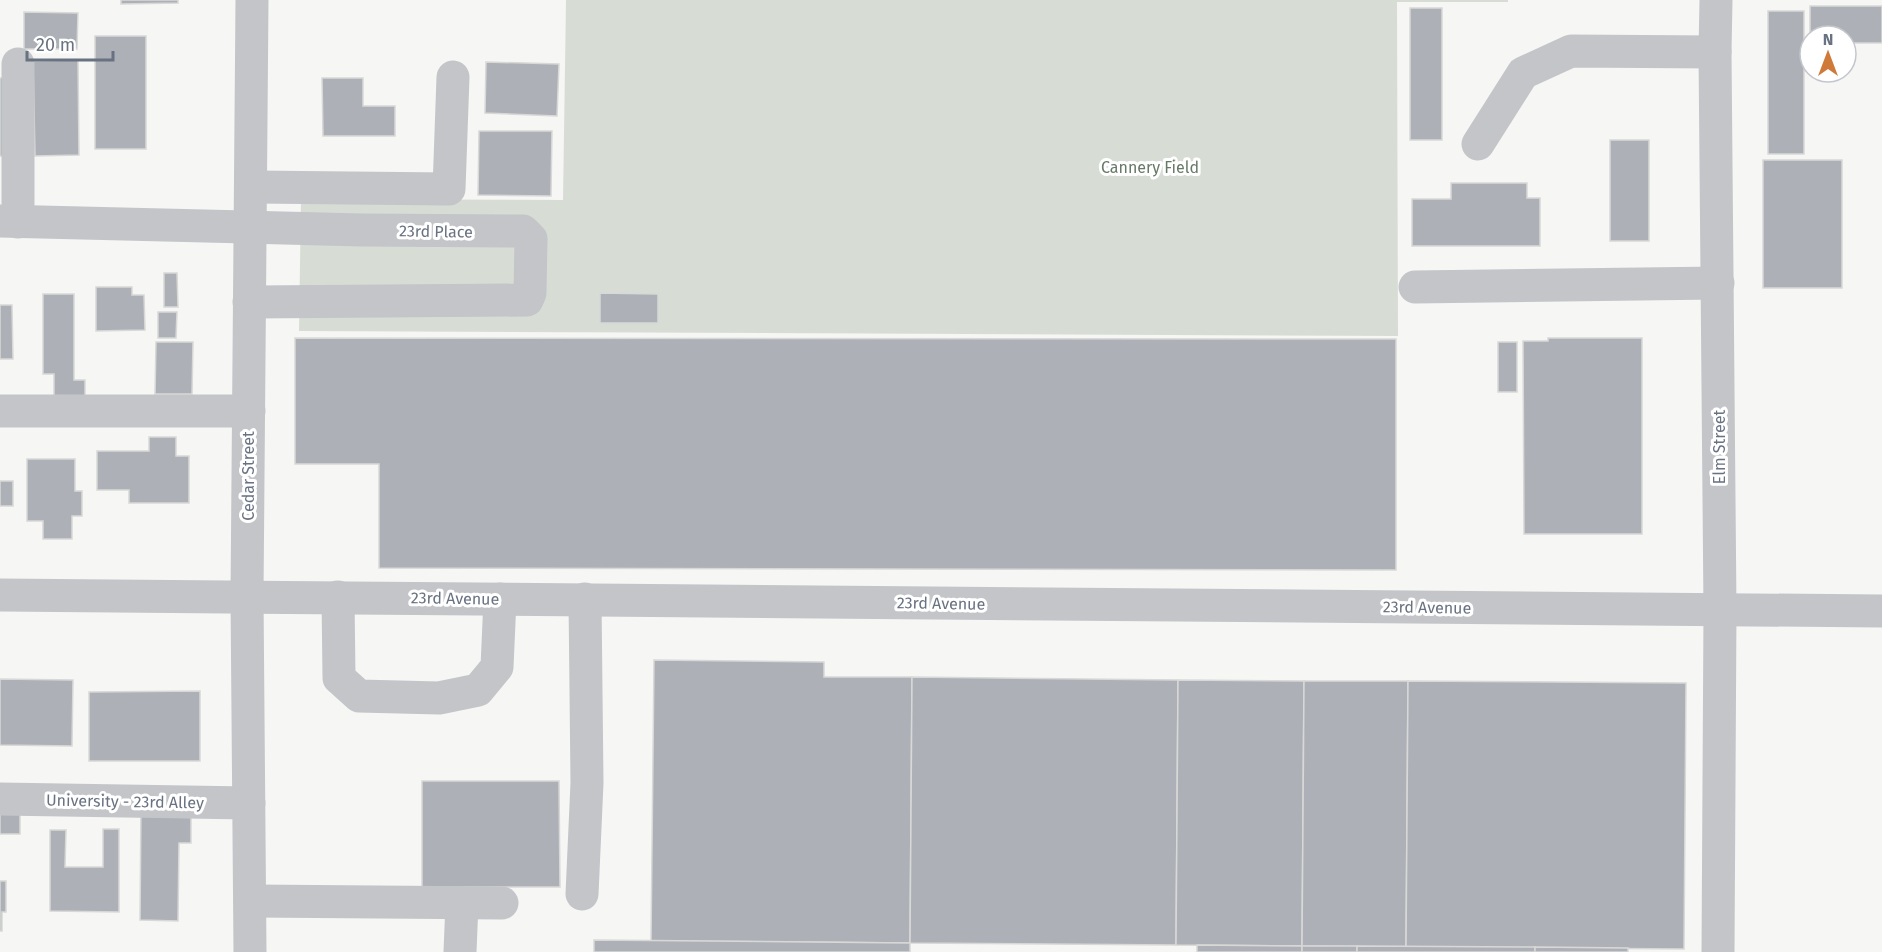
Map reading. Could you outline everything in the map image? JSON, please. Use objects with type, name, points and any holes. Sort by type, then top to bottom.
[{"type":"street","name":"Cedar Street","points":[[250,952],[247,596],[252,0]]},
{"type":"street","name":"Elm Street","points":[[1716,0],[1720,610],[1718,952]]},
{"type":"street","points":[[1479,144],[1523,72],[1571,51],[1715,52]]},
{"type":"street","points":[[9,222],[18,64]]},
{"type":"street","points":[[251,187],[449,189],[453,77]]},
{"type":"street","name":"23rd Place","points":[[9,222],[524,231],[531,238],[530,292],[526,300],[249,302]]},
{"type":"street","points":[[1415,287],[1718,283]]},
{"type":"street","points":[[0,411],[249,411]]},
{"type":"street","name":"23rd Avenue","points":[[0,595],[1882,611]]},
{"type":"street","points":[[338,597],[339,678],[359,696],[439,698],[478,690],[497,667],[500,599]]},
{"type":"street","points":[[582,894],[587,783],[585,599]]},
{"type":"street","name":"University - 23rd Alley","points":[[0,800],[249,802]]},
{"type":"street","points":[[250,901],[502,903]]},
{"type":"street","points":[[460,952],[462,903]]},
{"type":"green space","name":"Cannery Field","points":[[566,0],[1508,0],[1508,2],[1397,2],[1398,336],[299,331],[301,199],[563,200]]},
{"type":"building","points":[[121,0],[178,0],[178,3],[121,4]]},
{"type":"building","points":[[1810,6],[1882,6],[1882,43],[1858,43],[1858,24],[1810,24]]},
{"type":"building","points":[[1410,8],[1442,8],[1442,140],[1410,140]]},
{"type":"building","points":[[1768,11],[1804,11],[1804,24],[1798,24],[1798,84],[1804,84],[1804,154],[1768,154]]},
{"type":"building","points":[[24,12],[78,13],[77,49],[24,49]]},
{"type":"building","points":[[95,36],[146,36],[146,149],[95,149]]},
{"type":"building","points":[[78,60],[79,155],[35,156],[33,61]]},
{"type":"building","points":[[486,62],[559,64],[557,116],[485,113]]},
{"type":"building","points":[[0,78],[3,78],[3,156],[0,156]]},
{"type":"building","points":[[322,78],[363,78],[363,106],[395,106],[395,136],[323,136]]},
{"type":"building","points":[[479,131],[552,131],[551,196],[478,195]]},
{"type":"building","points":[[1610,140],[1649,140],[1649,241],[1610,241]]},
{"type":"building","points":[[1763,160],[1842,160],[1842,288],[1763,288]]},
{"type":"building","points":[[1451,183],[1527,183],[1527,198],[1540,198],[1540,246],[1412,246],[1412,199],[1451,199]]},
{"type":"building","points":[[164,273],[177,273],[178,307],[164,307]]},
{"type":"building","points":[[96,287],[132,287],[132,295],[144,295],[145,330],[96,331]]},
{"type":"building","points":[[600,293],[658,294],[658,323],[600,323]]},
{"type":"building","points":[[43,294],[74,294],[74,380],[85,380],[85,402],[54,402],[54,374],[43,374]]},
{"type":"building","points":[[0,305],[12,305],[13,359],[0,359]]},
{"type":"building","points":[[158,312],[177,312],[176,338],[158,338]]},
{"type":"building","points":[[295,338],[1396,339],[1396,570],[379,568],[379,464],[295,464]]},
{"type":"building","points":[[1548,338],[1642,338],[1642,534],[1524,534],[1523,341],[1548,341]]},
{"type":"building","points":[[156,342],[193,342],[192,394],[155,394]]},
{"type":"building","points":[[1498,342],[1517,342],[1517,392],[1498,392]]},
{"type":"building","points":[[149,437],[176,437],[176,456],[189,456],[189,503],[129,503],[129,490],[97,490],[97,451],[149,451]]},
{"type":"building","points":[[27,459],[75,459],[75,491],[82,491],[82,516],[72,516],[72,539],[43,539],[43,521],[27,521]]},
{"type":"building","points":[[0,481],[13,481],[13,506],[0,506]]},
{"type":"building","points":[[654,660],[824,662],[824,677],[912,677],[910,943],[651,941]]},
{"type":"building","points":[[912,677],[1178,680],[1176,945],[910,943]]},
{"type":"building","points":[[0,679],[73,680],[72,746],[0,745]]},
{"type":"building","points":[[1178,680],[1304,681],[1302,946],[1176,945]]},
{"type":"building","points":[[1304,681],[1408,681],[1406,947],[1302,946]]},
{"type":"building","points":[[1408,681],[1686,683],[1684,949],[1406,947]]},
{"type":"building","points":[[200,691],[200,761],[89,761],[89,692]]},
{"type":"building","points":[[422,781],[559,781],[560,887],[422,887]]},
{"type":"building","points":[[141,803],[191,803],[191,843],[179,843],[178,921],[140,920]]},
{"type":"building","points":[[0,811],[20,811],[20,834],[0,834]]},
{"type":"building","points":[[103,829],[119,829],[119,912],[50,911],[50,830],[66,830],[65,867],[103,867]]},
{"type":"building","points":[[0,881],[6,881],[6,912],[2,912],[2,931],[0,931]]},
{"type":"building","points":[[594,940],[910,943],[910,952],[594,952]]},
{"type":"building","points":[[1197,945],[1302,946],[1302,952],[1197,952]]},
{"type":"building","points":[[1302,946],[1357,946],[1357,952],[1302,952]]},
{"type":"building","points":[[1357,946],[1535,947],[1535,952],[1357,952]]},
{"type":"building","points":[[1535,947],[1628,948],[1628,952],[1535,952]]}]
